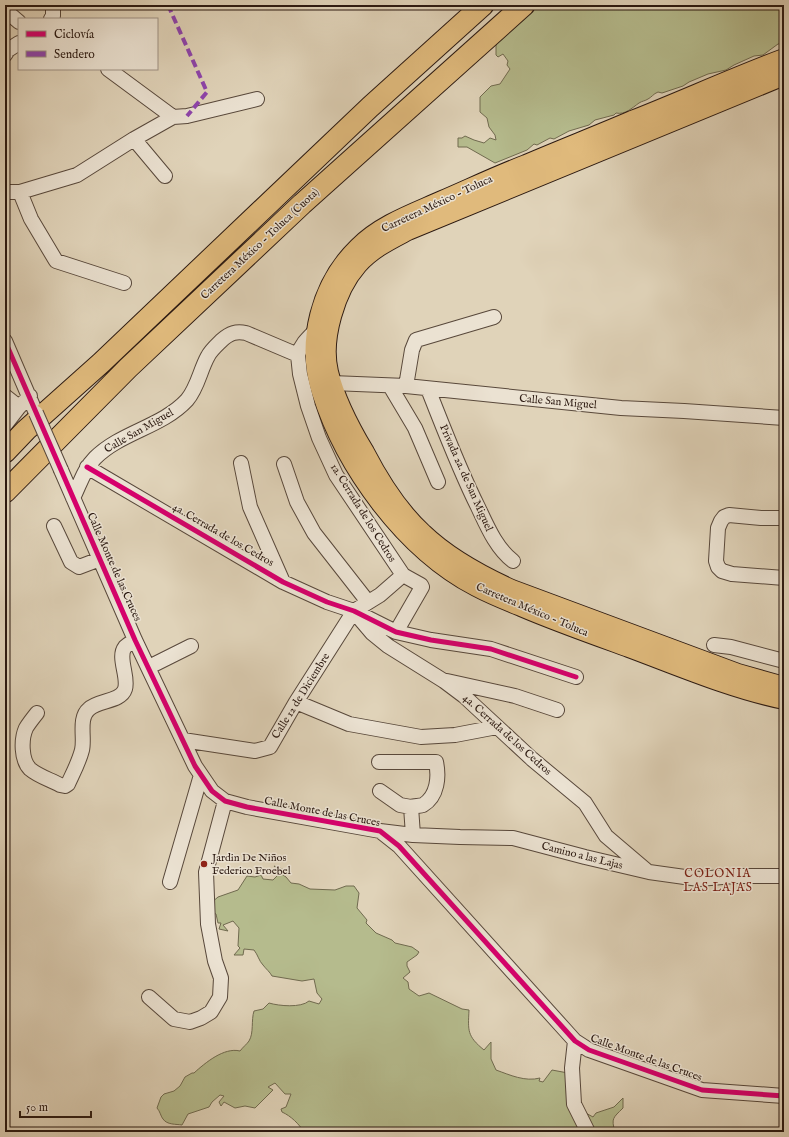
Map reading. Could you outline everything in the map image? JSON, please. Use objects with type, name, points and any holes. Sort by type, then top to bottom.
[{"type":"highway","name":"Carretera México - Toluca (Cuota)","points":[[5,452],[26,430],[106,357],[370,107],[483,5]]},
{"type":"highway","name":"Carretera México - Toluca (Cuota)","points":[[5,492],[128,368],[296,210],[524,5]]},
{"type":"main road","name":"Carretera México - Toluca","points":[[784,58],[496,176],[388,225],[359,245],[330,285],[324,300],[316,330],[314,350],[316,375],[326,408],[336,431],[378,499],[416,544],[433,559],[475,587],[538,614],[719,681],[763,696],[784,700]]},
{"type":"main road","name":"Carretera México - Toluca","points":[[784,76],[408,230],[383,244],[358,265],[349,278],[336,303],[332,318],[327,353],[328,369],[332,383],[357,439],[390,494],[422,533],[438,546],[476,572],[512,589],[623,631],[738,672],[784,686]]},
{"type":"street","points":[[52,18],[53,5]]},
{"type":"street","points":[[5,10],[18,21]]},
{"type":"street","points":[[5,55],[8,50],[18,44]]},
{"type":"street","points":[[109,70],[173,116]]},
{"type":"street","points":[[5,192],[20,192],[76,175],[134,138],[173,116],[187,116],[257,99]]},
{"type":"street","points":[[134,138],[165,176]]},
{"type":"street","points":[[20,192],[31,219],[56,260],[124,283]]},
{"type":"street","points":[[406,386],[412,350],[416,340],[494,317]]},
{"type":"street","points":[[298,355],[305,340],[316,330]]},
{"type":"street","name":"Calle San Miguel","points":[[73,498],[87,467],[102,451],[125,437],[168,416],[179,407],[192,393],[210,352],[230,333],[238,332],[246,334],[298,355]]},
{"type":"street","points":[[5,340],[30,396],[5,425]]},
{"type":"street","name":"1a. Cerrada de los Cedros","points":[[298,355],[300,374],[308,406],[336,475],[403,575],[422,587],[396,632]]},
{"type":"street","name":"Calle San Miguel","points":[[332,383],[406,386],[621,408],[784,418]]},
{"type":"street","points":[[390,386],[415,428],[438,482]]},
{"type":"street","name":"Privada 2a. de San Miguel","points":[[428,389],[467,485],[487,526],[506,556],[513,561]]},
{"type":"street","points":[[5,396],[19,407]]},
{"type":"street","name":"Calle Monte de las Cruces","points":[[30,396],[36,413],[135,640],[183,740],[201,775],[212,791],[225,801],[247,807],[380,831],[399,846],[575,1041],[589,1050],[702,1090],[784,1096]]},
{"type":"street","points":[[241,463],[250,507],[283,582]]},
{"type":"street","points":[[284,464],[297,502],[314,533],[368,602]]},
{"type":"street","name":"4a. Cerrada de los Cedros","points":[[87,467],[283,582],[327,602],[354,611],[372,633],[388,646],[444,681],[464,696],[532,759],[585,803],[606,836],[649,872]]},
{"type":"street","points":[[784,518],[761,518],[729,515],[724,517],[718,528],[716,561],[718,567],[722,571],[732,574],[784,578]]},
{"type":"street","points":[[54,526],[71,562],[75,565],[79,567],[100,559]]},
{"type":"street","points":[[354,611],[380,595],[403,575]]},
{"type":"street","points":[[354,611],[396,632],[431,640],[491,649],[576,677]]},
{"type":"street","name":"Calle 12 de Diciembre","points":[[183,740],[255,752],[270,747],[296,702],[354,611]]},
{"type":"street","points":[[37,713],[26,727],[24,734],[24,758],[29,768],[34,772],[65,786],[68,784],[83,750],[83,722],[85,714],[89,708],[121,696],[125,690],[126,683],[122,658],[124,648],[135,640]]},
{"type":"street","points":[[714,645],[731,647],[784,661]]},
{"type":"street","points":[[149,667],[191,646]]},
{"type":"street","points":[[444,681],[515,696],[557,710]]},
{"type":"street","points":[[296,702],[349,724],[421,737],[456,735],[497,727]]},
{"type":"street","points":[[379,762],[436,762],[437,770],[436,787],[431,797],[423,805],[400,805],[380,790]]},
{"type":"street","points":[[170,882],[201,775]]},
{"type":"street","points":[[149,997],[174,1019],[190,1022],[211,1012],[220,997],[221,978],[215,961],[208,924],[206,872],[225,801]]},
{"type":"street","points":[[411,806],[413,835]]},
{"type":"street","name":"Camino a las Lajas","points":[[380,831],[413,835],[513,838],[649,872],[699,878],[784,876]]},
{"type":"street","points":[[575,1041],[572,1068],[574,1104],[588,1132]]},
{"type":"green space","points":[[538,5],[784,5],[784,43],[778,44],[763,55],[754,56],[726,70],[708,74],[683,86],[662,93],[658,92],[625,112],[616,113],[614,115],[595,120],[589,125],[569,131],[554,139],[550,138],[537,145],[534,144],[527,150],[495,163],[467,147],[458,147],[458,138],[465,136],[484,143],[490,138],[496,140],[495,135],[489,127],[487,118],[480,112],[480,97],[491,86],[500,84],[510,69],[507,65],[508,61],[503,54],[498,57],[496,55],[496,43],[526,11]]},
{"type":"green space","points":[[274,866],[285,870],[283,875],[291,883],[299,884],[310,889],[335,890],[346,886],[354,886],[359,893],[357,908],[367,920],[366,923],[376,933],[392,940],[395,943],[412,947],[419,952],[407,962],[410,972],[403,978],[408,982],[409,989],[419,996],[429,993],[462,1009],[469,1010],[470,1033],[474,1041],[484,1050],[491,1042],[491,1059],[496,1070],[523,1079],[540,1078],[539,1081],[543,1082],[552,1070],[568,1073],[584,1112],[593,1117],[596,1113],[614,1107],[623,1098],[623,1108],[615,1116],[613,1121],[615,1132],[304,1132],[294,1120],[282,1112],[281,1109],[286,1107],[291,1094],[285,1094],[275,1083],[268,1087],[273,1090],[255,1108],[245,1106],[235,1108],[224,1102],[221,1106],[219,1102],[224,1096],[220,1095],[209,1107],[188,1114],[182,1125],[172,1124],[165,1121],[157,1108],[161,1097],[164,1094],[174,1091],[180,1086],[185,1077],[194,1073],[215,1057],[228,1051],[240,1051],[251,1038],[254,1011],[263,1009],[269,1003],[284,1006],[295,1006],[309,1001],[319,1004],[322,999],[317,993],[314,979],[302,981],[272,976],[254,950],[244,949],[243,955],[234,955],[240,948],[238,946],[239,928],[233,921],[223,925],[228,931],[219,929],[221,923],[218,923],[216,914],[212,912],[211,903],[218,897],[238,890],[247,876],[255,877],[261,875],[263,879],[273,880],[280,873]]},
{"type":"marked path","points":[[168,5],[207,92],[187,116]]},
{"type":"cycle path","points":[[5,341],[135,640],[195,766],[212,791],[225,801],[247,807],[380,831],[399,846],[575,1041],[589,1050],[702,1090],[784,1096]]},
{"type":"cycle path","points":[[87,467],[283,582],[327,602],[354,611],[396,632],[431,640],[491,649],[576,677]]},
{"type":"place","name":"Jardin De Niños Federico Froebel","points":[[204,864]]},
{"type":"district","name":"COLONIA LAS LAJAS","points":[[718,880]]}]
